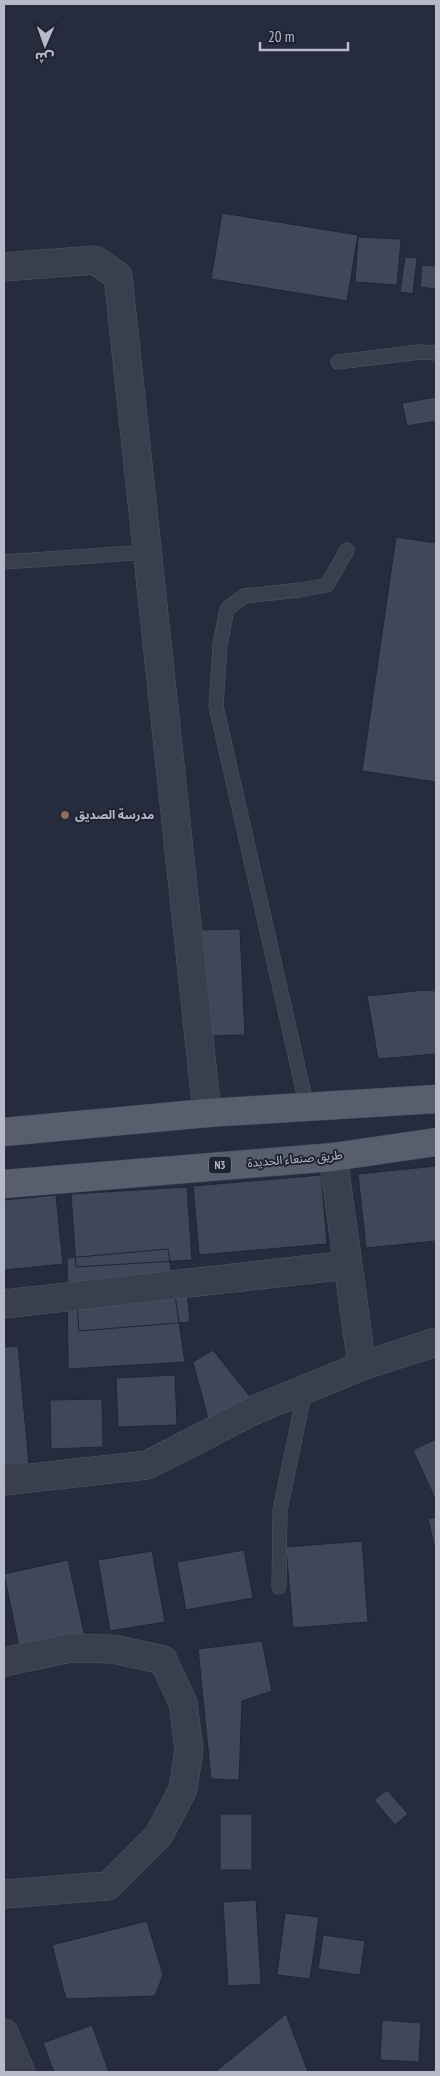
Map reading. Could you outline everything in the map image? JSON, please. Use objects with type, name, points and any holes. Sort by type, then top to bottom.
[{"type":"main road","points":[[4,1132],[207,1113],[436,1099]]},
{"type":"main road","name":"طريق صنعاء الحديدة","points":[[4,1184],[333,1156],[436,1142]]},
{"type":"street","points":[[4,267],[96,260],[118,276],[207,1113]]},
{"type":"street","points":[[333,1156],[362,1366]]},
{"type":"street","points":[[4,1304],[348,1265]]},
{"type":"street","points":[[4,1482],[147,1465],[258,1409],[362,1366],[436,1342]]},
{"type":"street","points":[[4,1662],[70,1648],[113,1649],[163,1660],[183,1703],[189,1750],[183,1789],[159,1836],[108,1886],[4,1894]]},
{"type":"street","points":[[4,2033],[21,2072]]},
{"type":"lane","points":[[338,362],[420,352],[436,353]]},
{"type":"lane","points":[[307,1107],[216,706],[220,645],[227,609],[244,596],[327,585],[347,550]]},
{"type":"lane","points":[[4,562],[148,552]]},
{"type":"lane","points":[[279,1587],[280,1510],[305,1390]]},
{"type":"building","points":[[222,213],[358,235],[347,301],[211,279]]},
{"type":"building","points":[[358,237],[401,239],[397,285],[355,282]]},
{"type":"building","points":[[405,257],[417,258],[413,294],[400,292]]},
{"type":"building","points":[[422,265],[436,266],[436,289],[420,287]]},
{"type":"building","points":[[436,397],[436,421],[407,426],[402,403]]},
{"type":"building","points":[[396,537],[436,543],[436,782],[362,771]]},
{"type":"building","points":[[240,929],[245,1035],[202,1036],[197,930]]},
{"type":"building","points":[[425,990],[436,991],[436,1054],[378,1059],[367,996]]},
{"type":"building","points":[[436,1166],[436,1241],[366,1248],[358,1174]]},
{"type":"building","points":[[321,1175],[327,1244],[199,1255],[193,1186]]},
{"type":"building","points":[[187,1187],[192,1260],[76,1267],[71,1194]]},
{"type":"building","points":[[56,1195],[63,1264],[4,1270],[4,1200]]},
{"type":"building","points":[[168,1249],[185,1362],[68,1369],[67,1258]]},
{"type":"building","points":[[186,1282],[190,1322],[79,1331],[76,1291]]},
{"type":"building","points":[[18,1346],[29,1464],[4,1466],[4,1347]]},
{"type":"building","points":[[213,1350],[256,1404],[210,1426],[193,1362]]},
{"type":"building","points":[[175,1375],[177,1425],[118,1427],[116,1378]]},
{"type":"building","points":[[102,1399],[103,1447],[51,1449],[50,1400]]},
{"type":"building","points":[[436,1439],[436,1501],[413,1450]]},
{"type":"building","points":[[436,1517],[436,1554],[428,1519]]},
{"type":"building","points":[[362,1541],[368,1622],[293,1628],[286,1547]]},
{"type":"building","points":[[244,1550],[253,1598],[186,1610],[177,1562]]},
{"type":"building","points":[[152,1551],[165,1622],[110,1631],[98,1560]]},
{"type":"building","points":[[68,1560],[85,1637],[20,1651],[4,1574]]},
{"type":"building","points":[[262,1641],[272,1691],[242,1701],[239,1780],[211,1779],[198,1649]]},
{"type":"building","points":[[387,1790],[408,1814],[395,1825],[374,1800]]},
{"type":"building","points":[[220,1814],[252,1814],[252,1870],[220,1870]]},
{"type":"building","points":[[256,1900],[261,1984],[228,1986],[223,1902]]},
{"type":"building","points":[[285,1913],[319,1917],[310,1979],[277,1975]]},
{"type":"building","points":[[147,1921],[163,1975],[155,1996],[66,1999],[52,1945]]},
{"type":"building","points":[[323,1935],[365,1941],[360,1975],[318,1969]]},
{"type":"building","points":[[286,2014],[308,2072],[215,2072]]},
{"type":"building","points":[[382,2020],[421,2023],[419,2062],[380,2060]]},
{"type":"building","points":[[92,2025],[109,2072],[54,2072],[43,2043]]},
{"type":"place","name":"مدرسة الصديق","points":[[65,815]]}]
